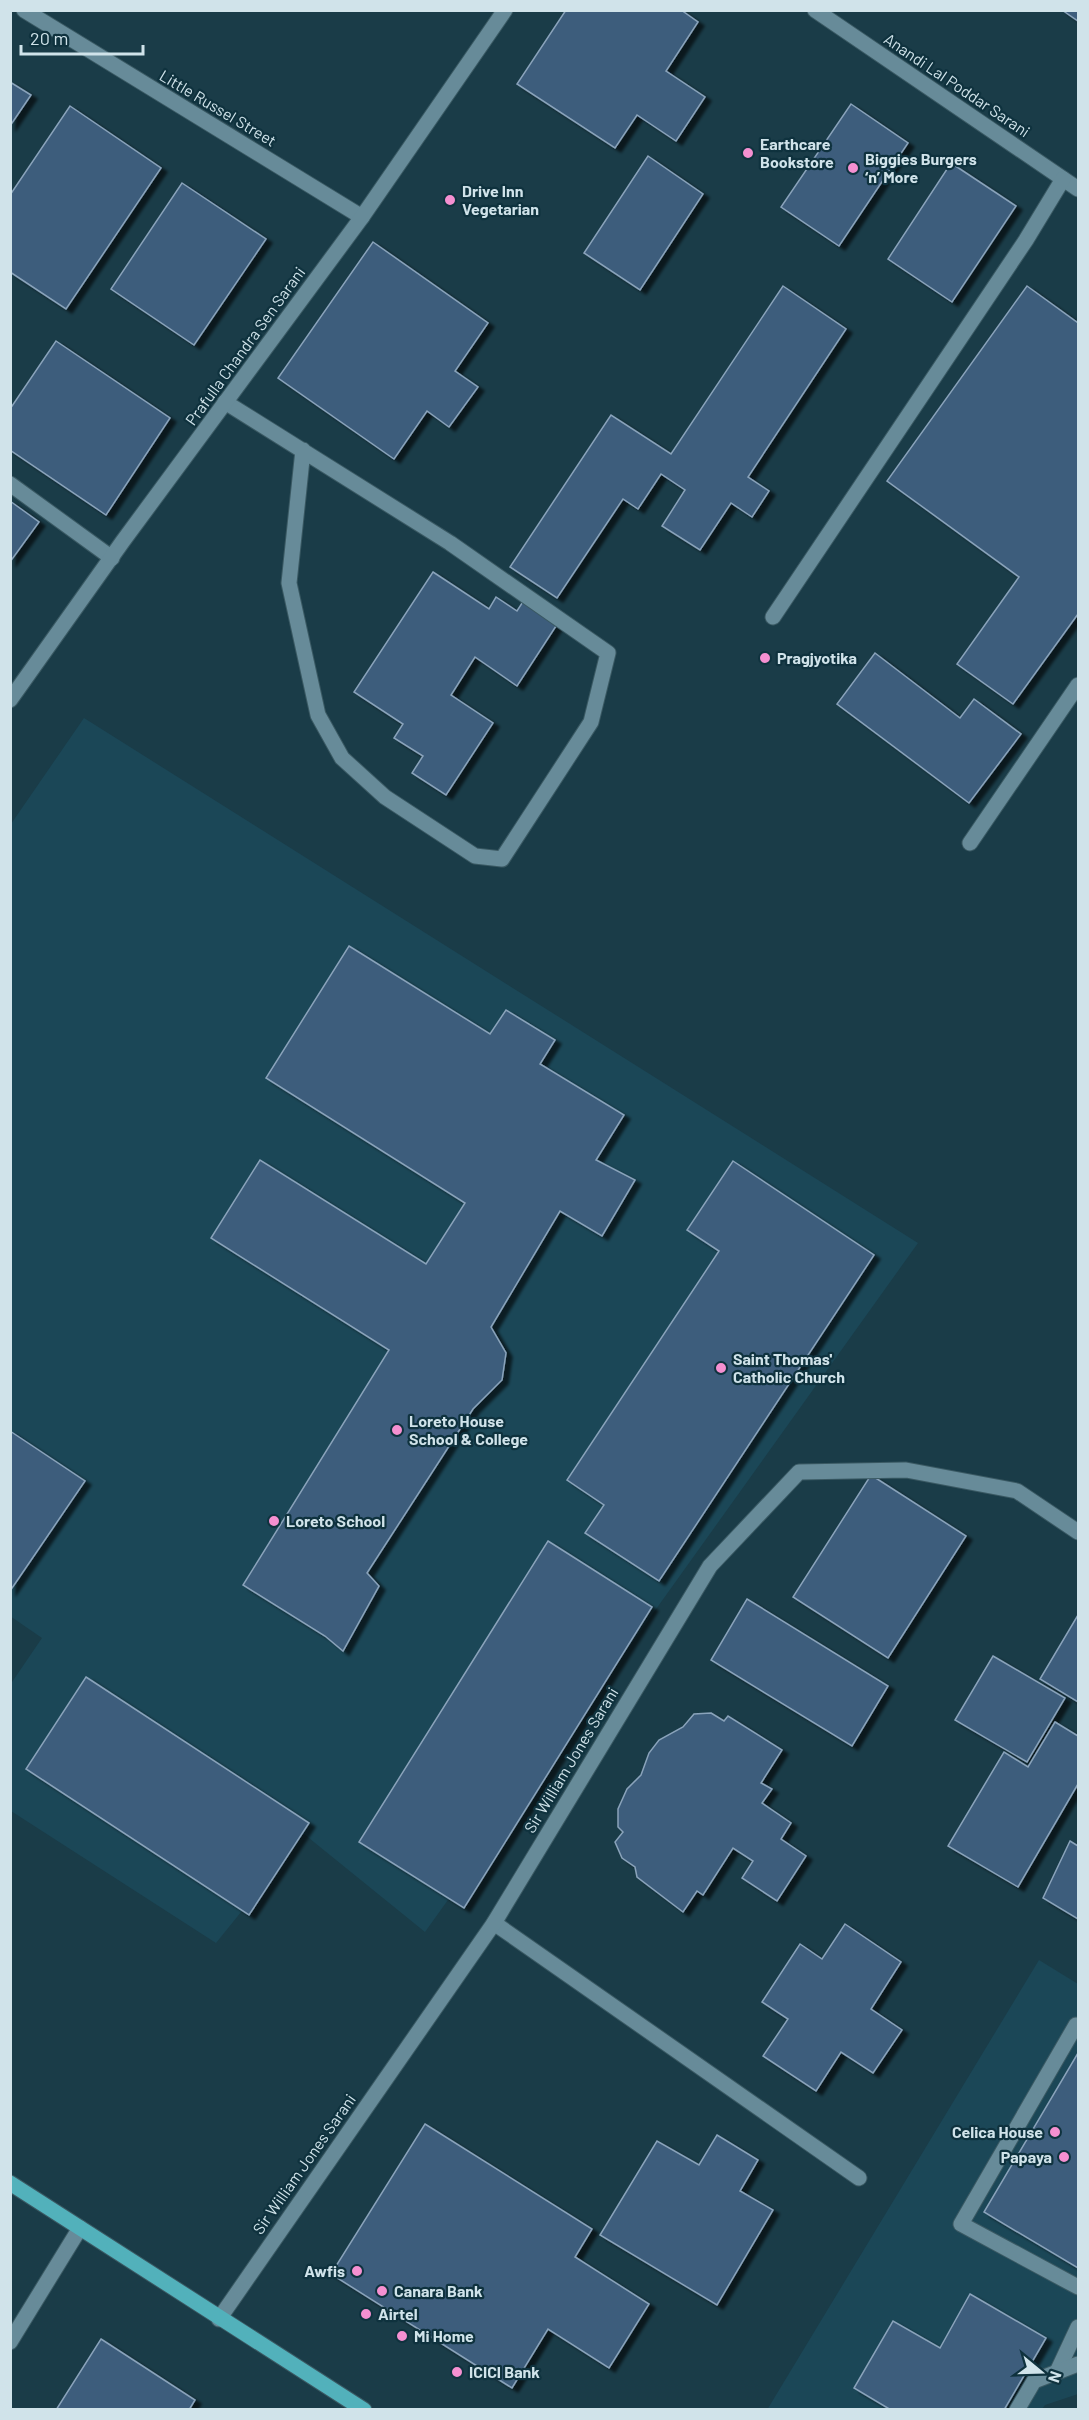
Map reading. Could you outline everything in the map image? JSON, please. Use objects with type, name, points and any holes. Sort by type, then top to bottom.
[{"type":"main road","points":[[10,2183],[219,2319],[363,2409]]},
{"type":"street","name":"Little Russel Street","points":[[24,10],[363,217]]},
{"type":"street","name":"Prafulla Chandra Sen Sarani","points":[[13,693],[363,217],[506,10]]},
{"type":"street","name":"Anandi Lal Poddar Sarani","points":[[814,10],[1078,189]]},
{"type":"street","points":[[773,617],[1026,240],[1063,179]]},
{"type":"street","points":[[225,402],[303,450],[450,543],[608,653],[591,722],[502,859],[475,856],[385,797],[342,758],[318,715],[289,583],[303,450]]},
{"type":"street","points":[[10,484],[112,558]]},
{"type":"street","points":[[970,843],[1078,685]]},
{"type":"street","name":"Sir William Jones Sarani","points":[[219,2319],[494,1923],[711,1566],[799,1472],[906,1470],[1017,1491],[1078,1532]]},
{"type":"street","points":[[494,1923],[859,2178]]},
{"type":"street","points":[[1078,2027],[1076,2025],[961,2224],[1078,2287]]},
{"type":"street","points":[[10,2342],[80,2228]]},
{"type":"street","points":[[1057,2372],[1078,2326]]},
{"type":"street","points":[[1017,2409],[1034,2381],[1078,2364]]},
{"type":"shaded area","name":"Loreto House School & College","points":[[84,718],[918,1243],[425,1932],[304,1834],[216,1943],[11,1811],[10,1685],[42,1638],[10,1616],[11,824]]},
{"type":"shaded area","points":[[1039,1960],[1078,1984],[1078,2394],[1045,2405],[1042,2409],[767,2410]]},
{"type":"building","points":[[566,10],[681,10],[698,22],[666,71],[705,97],[676,141],[637,115],[615,148],[517,84]]},
{"type":"building","points":[[1062,10],[1078,10],[1078,21]]},
{"type":"building","points":[[10,82],[31,95],[10,126]]},
{"type":"building","points":[[851,104],[908,143],[839,246],[781,207]]},
{"type":"building","points":[[70,106],[161,168],[66,309],[10,272],[10,195]]},
{"type":"building","points":[[648,156],[703,194],[640,290],[584,253]]},
{"type":"building","points":[[951,163],[1016,206],[952,302],[888,259]]},
{"type":"building","points":[[182,183],[266,239],[194,345],[111,289]]},
{"type":"building","points":[[373,242],[488,323],[455,371],[478,387],[449,427],[427,411],[394,459],[278,378]]},
{"type":"building","points":[[783,286],[846,329],[748,477],[769,491],[752,517],[731,503],[700,550],[662,526],[685,490],[661,474],[638,509],[623,499],[557,598],[510,567],[611,415],[671,454]]},
{"type":"building","points":[[1027,286],[1078,323],[1078,614],[1013,704],[957,664],[1019,577],[887,481]]},
{"type":"building","points":[[56,341],[170,418],[106,515],[10,450],[10,409]]},
{"type":"building","points":[[10,501],[39,522],[10,562]]},
{"type":"building","points":[[433,572],[489,609],[496,597],[517,611],[524,600],[558,623],[517,686],[475,657],[451,695],[493,723],[446,795],[412,773],[423,756],[394,738],[403,724],[354,692]]},
{"type":"building","points":[[875,653],[960,718],[974,699],[1021,734],[969,803],[837,704]]},
{"type":"building","points":[[349,946],[490,1034],[506,1010],[555,1040],[540,1064],[624,1115],[596,1160],[635,1180],[602,1236],[560,1211],[491,1327],[506,1353],[502,1380],[473,1409],[367,1573],[379,1586],[343,1651],[325,1636],[243,1585],[389,1350],[211,1238],[260,1160],[426,1264],[465,1203],[266,1078]]},
{"type":"building","name":"Saint Thomas' Catholic Church","points":[[733,1161],[874,1255],[659,1581],[585,1533],[604,1505],[567,1480],[719,1251],[687,1230]]},
{"type":"building","points":[[10,1431],[85,1481],[10,1591]]},
{"type":"building","points":[[871,1475],[966,1536],[888,1658],[793,1597]]},
{"type":"building","points":[[548,1541],[652,1607],[464,1908],[359,1842]]},
{"type":"building","points":[[747,1599],[888,1686],[852,1746],[711,1660]]},
{"type":"building","points":[[1078,1615],[1078,1702],[1040,1679]]},
{"type":"building","points":[[993,1656],[1065,1698],[1027,1762],[955,1720]]},
{"type":"building","points":[[86,1677],[309,1823],[249,1915],[26,1769]]},
{"type":"building","points":[[711,1713],[724,1721],[728,1716],[782,1750],[761,1783],[772,1789],[762,1803],[791,1823],[781,1839],[806,1856],[777,1901],[742,1878],[753,1861],[733,1848],[703,1895],[697,1891],[683,1912],[637,1877],[635,1867],[622,1858],[615,1842],[623,1832],[618,1827],[618,1809],[627,1789],[641,1775],[649,1753],[659,1740],[683,1727],[694,1714]]},
{"type":"building","points":[[1055,1722],[1078,1736],[1078,1784],[1018,1887],[948,1846],[1004,1752],[1028,1767]]},
{"type":"building","points":[[1070,1841],[1078,1846],[1078,1919],[1043,1898]]},
{"type":"building","points":[[845,1924],[901,1962],[871,2009],[902,2030],[873,2073],[841,2052],[816,2091],[763,2056],[788,2019],[762,2002],[800,1944],[822,1959]]},
{"type":"building","name":"Celica House","points":[[1078,2053],[1078,2268],[984,2212]]},
{"type":"building","points":[[425,2124],[592,2229],[575,2257],[649,2304],[609,2368],[548,2329],[512,2388],[331,2274]]},
{"type":"building","points":[[717,2135],[758,2160],[740,2191],[773,2210],[717,2305],[600,2235],[657,2141],[699,2165]]},
{"type":"building","points":[[970,2294],[1046,2338],[1004,2410],[891,2410],[854,2388],[893,2321],[940,2348]]},
{"type":"building","points":[[101,2339],[195,2400],[189,2410],[56,2410]]},
{"type":"place","name":"Earthcare Bookstore","points":[[748,153]]},
{"type":"place","name":"Biggies Burgers ‘n’ More","points":[[853,168]]},
{"type":"place","name":"Drive Inn Vegetarian","points":[[450,200]]},
{"type":"place","name":"Pragjyotika","points":[[765,658]]},
{"type":"place","name":"Saint Thomas' Catholic Church","points":[[721,1368]]},
{"type":"place","name":"Loreto House School & College","points":[[397,1430]]},
{"type":"place","name":"Loreto School","points":[[274,1521]]},
{"type":"place","name":"Celica House","points":[[1055,2132]]},
{"type":"place","name":"Papaya","points":[[1064,2157]]},
{"type":"place","name":"Awfis","points":[[357,2271]]},
{"type":"place","name":"Canara Bank","points":[[382,2291]]},
{"type":"place","name":"Airtel","points":[[366,2314]]},
{"type":"place","name":"Mi Home","points":[[402,2336]]},
{"type":"place","name":"ICICI Bank","points":[[457,2372]]}]
